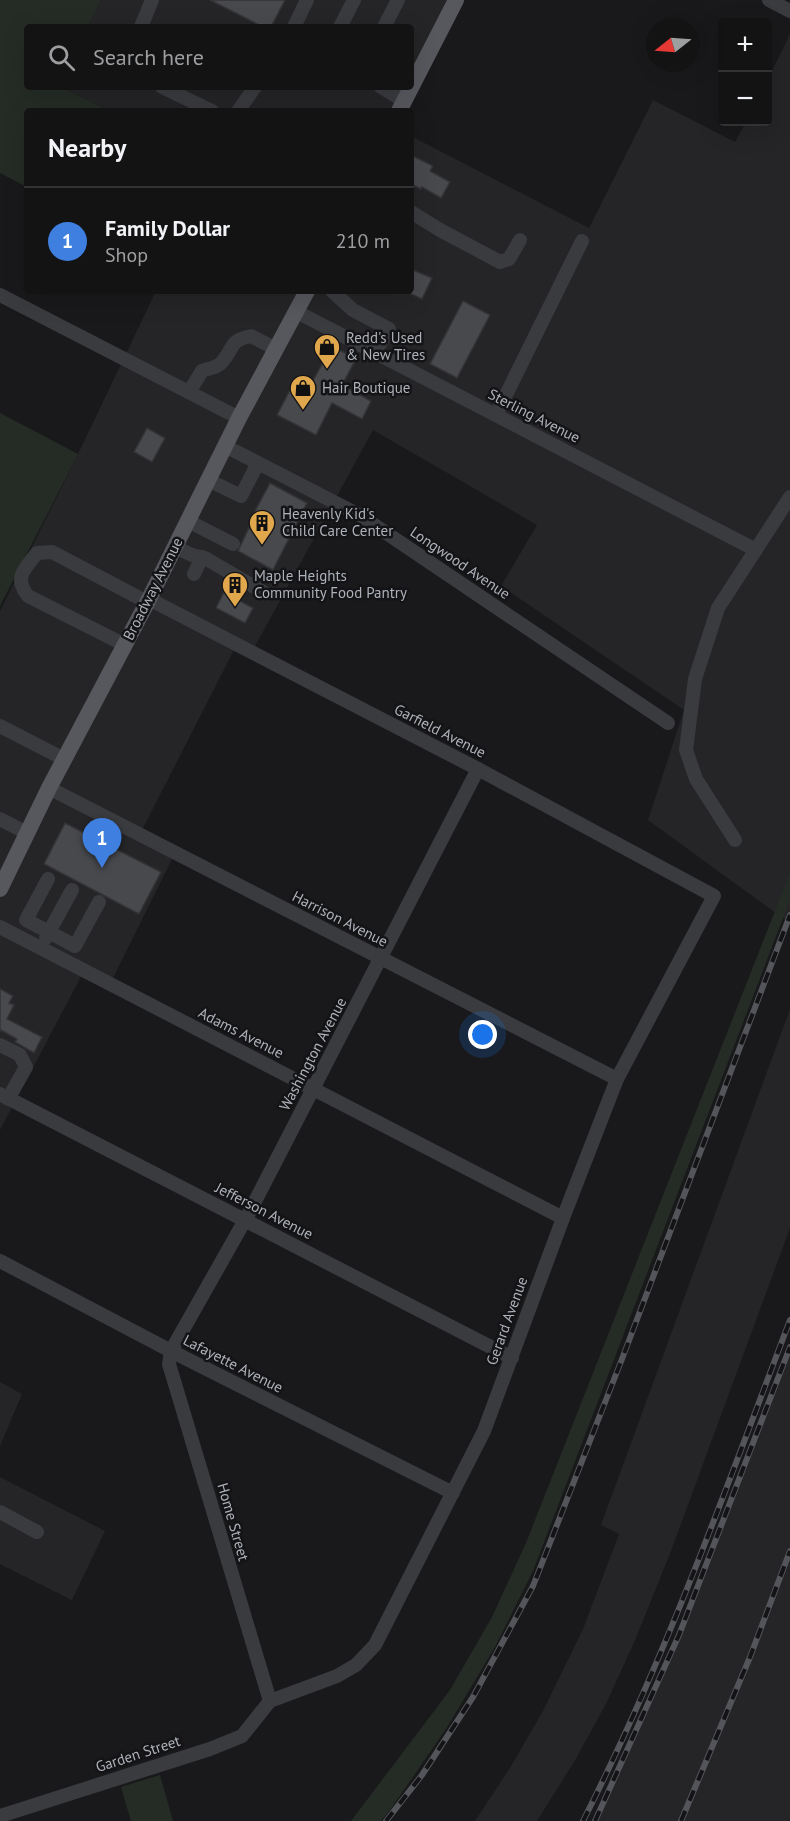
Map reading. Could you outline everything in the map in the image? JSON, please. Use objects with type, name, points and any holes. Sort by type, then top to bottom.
[{"type":"main road","points":[[414,82],[456,0]]},
{"type":"main road","points":[[402,106],[410,90]]},
{"type":"main road","name":"Broadway Avenue","points":[[0,888],[49,788],[148,601],[239,418],[306,294]]},
{"type":"street","points":[[142,24],[152,0]]},
{"type":"street","points":[[295,24],[307,0]]},
{"type":"street","points":[[342,24],[354,0]]},
{"type":"street","points":[[386,24],[398,0]]},
{"type":"street","points":[[769,0],[790,11]]},
{"type":"street","points":[[168,90],[206,108]]},
{"type":"street","points":[[240,108],[253,90]]},
{"type":"street","points":[[384,90],[402,106]]},
{"type":"street","points":[[414,214],[440,231],[500,262],[509,259],[520,240]]},
{"type":"street","points":[[496,415],[582,241]]},
{"type":"street","points":[[335,294],[353,310],[389,329],[375,352]]},
{"type":"street","points":[[0,296],[239,418]]},
{"type":"street","name":"Sterling Avenue","points":[[297,312],[756,550]]},
{"type":"street","points":[[189,392],[202,371],[216,367],[224,361],[233,343],[238,339],[250,336],[276,349]]},
{"type":"street","name":"Longwood Avenue","points":[[225,446],[361,516],[668,723]]},
{"type":"street","points":[[208,480],[241,496],[258,463]]},
{"type":"street","points":[[735,840],[696,779],[686,750],[695,679],[718,608],[790,497]]},
{"type":"street","points":[[188,521],[233,544]]},
{"type":"street","points":[[175,547],[202,557],[263,592]]},
{"type":"street","name":"Garfield Avenue","points":[[125,645],[28,596],[21,587],[20,576],[37,553],[52,552],[478,768],[714,896]]},
{"type":"street","points":[[194,574],[202,557]]},
{"type":"street","points":[[0,726],[64,759]]},
{"type":"street","name":"Washington Avenue","points":[[171,1351],[246,1220],[478,768]]},
{"type":"street","name":"Harrison Avenue","points":[[49,788],[617,1078]]},
{"type":"street","points":[[0,819],[27,833]]},
{"type":"street","points":[[48,879],[26,920],[75,946],[99,902]]},
{"type":"street","points":[[40,948],[72,890]]},
{"type":"street","name":"Gerard Avenue","points":[[270,1701],[337,1676],[356,1665],[375,1645],[484,1431],[617,1078],[714,896]]},
{"type":"street","name":"Adams Avenue","points":[[0,927],[563,1218]]},
{"type":"street","points":[[0,1045],[20,1055],[26,1067],[4,1096]]},
{"type":"street","name":"Jefferson Avenue","points":[[4,1096],[512,1358]]},
{"type":"street","name":"Lafayette Avenue","points":[[0,1261],[171,1351],[453,1493]]},
{"type":"street","name":"Home Street","points":[[171,1351],[169,1363],[270,1701]]},
{"type":"street","points":[[0,1512],[37,1532]]},
{"type":"street","name":"Garden Street","points":[[0,1816],[210,1749],[242,1736],[270,1701]]},
{"type":"shaded area","points":[[0,0],[101,0],[89,24],[24,24],[24,90],[69,90],[103,108],[24,108],[24,185],[0,173]]},
{"type":"shaded area","points":[[101,0],[456,0],[414,82],[414,24],[89,24]]},
{"type":"shaded area","points":[[790,34],[790,915],[788,922],[648,820],[684,710],[501,586],[537,525],[373,430],[252,652],[237,644],[140,834],[175,853],[110,984],[84,971],[0,1130],[0,611],[155,294],[414,294],[414,138],[589,228],[653,100],[735,142],[744,126],[772,126],[772,71]]},
{"type":"shaded area","points":[[69,90],[410,90],[401,108],[103,108]]},
{"type":"shaded area","points":[[0,413],[78,454],[0,606]]},
{"type":"shaded area","points":[[790,873],[790,900],[533,1571],[495,1647],[446,1729],[390,1810],[381,1821],[351,1821],[450,1690],[492,1617],[526,1543]]},
{"type":"shaded area","points":[[790,1009],[790,1228],[671,1551],[636,1638],[606,1704],[574,1762],[537,1821],[475,1821],[510,1768],[543,1711],[583,1629],[619,1534],[601,1525]]},
{"type":"shaded area","points":[[790,1347],[790,1821],[595,1821],[679,1635]]},
{"type":"shaded area","points":[[0,1382],[22,1394],[0,1446]]},
{"type":"shaded area","points":[[0,1477],[105,1531],[72,1600],[0,1564]]},
{"type":"shaded area","points":[[160,1775],[173,1821],[131,1821],[121,1787]]},
{"type":"building","points":[[210,0],[285,0],[273,24],[257,24]]},
{"type":"building","points":[[414,156],[433,166],[430,171],[450,182],[441,198],[422,187],[421,189],[414,186]]},
{"type":"building","points":[[414,270],[432,278],[422,299],[411,294],[414,294]]},
{"type":"building","points":[[463,301],[490,315],[457,378],[430,364]]},
{"type":"building","points":[[332,346],[356,359],[342,385],[371,401],[362,419],[332,403],[316,435],[277,415],[291,388],[305,395]]},
{"type":"building","points":[[147,428],[165,438],[152,462],[134,452]]},
{"type":"building","points":[[270,483],[307,503],[273,570],[238,551],[252,521],[250,520]]},
{"type":"building","name":"Maple Heights Community Food Pantry","points":[[224,592],[253,608],[245,623],[216,608]]},
{"type":"building","points":[[65,823],[161,872],[139,914],[44,864]]},
{"type":"building","points":[[0,989],[13,996],[9,1003],[14,1005],[7,1019],[42,1037],[34,1053],[15,1042],[17,1039],[1,1030],[0,1032]]},
{"type":"railway","points":[[386,1821],[422,1775],[473,1697],[533,1586],[622,1359],[790,915]]},
{"type":"railway","points":[[583,1821],[668,1636],[790,1320]]},
{"type":"railway","points":[[595,1821],[679,1635],[790,1347]]},
{"type":"railway","points":[[681,1821],[750,1657],[790,1551]]},
{"type":"place","name":"Redd's Used & New Tires","points":[[327,370]]},
{"type":"place","name":"Hair Boutique","points":[[303,411]]},
{"type":"place","name":"Heavenly Kid's Child Care Center","points":[[262,546]]},
{"type":"place","name":"Maple Heights Community Food Pantry","points":[[235,608]]},
{"type":"place","name":"Family Dollar","points":[[102,868]]}]
